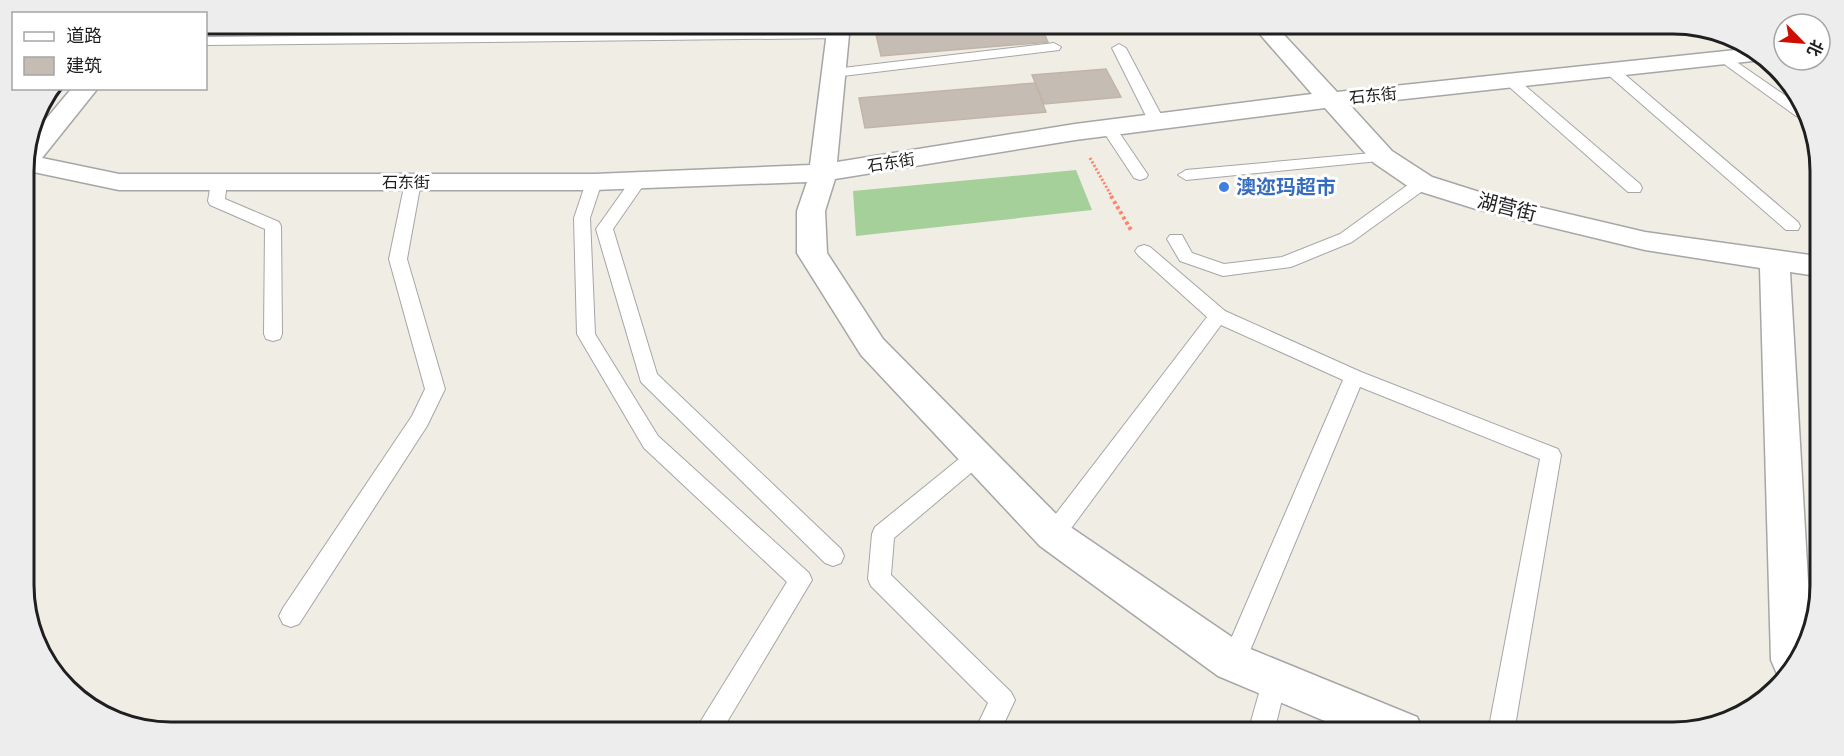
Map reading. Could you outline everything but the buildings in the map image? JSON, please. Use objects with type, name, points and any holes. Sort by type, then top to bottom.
[{"type":"street","points":[[838,34],[823,173],[811,211],[813,253],[872,347],[1053,535],[1233,662],[1376,721]]},
{"type":"street","name":"湖营街","points":[[1271,34],[1383,157],[1422,183],[1486,203],[1645,241],[1810,265]]},
{"type":"street","name":"石东街","points":[[35,164],[119,182],[594,182],[823,173],[1075,132],[1330,100],[1745,56]]},
{"type":"street","points":[[37,147],[84,90]]},
{"type":"street","points":[[1775,260],[1792,652]]},
{"type":"lane","points":[[207,41],[575,34]]},
{"type":"lane","points":[[834,74],[1054,47]]},
{"type":"lane","points":[[1119,48],[1157,122]]},
{"type":"lane","points":[[1725,58],[1792,106]]},
{"type":"lane","points":[[1611,70],[1792,226]]},
{"type":"lane","points":[[1511,81],[1634,188]]},
{"type":"lane","points":[[1109,128],[1140,175]]},
{"type":"lane","points":[[1186,175],[1383,157]]},
{"type":"lane","points":[[639,180],[604,229],[648,376],[833,556]]},
{"type":"lane","points":[[219,182],[216,201],[273,226],[273,334]]},
{"type":"lane","points":[[291,616],[420,420],[435,388],[398,259],[414,182]]},
{"type":"lane","points":[[594,182],[582,218],[586,334],[651,442],[801,580],[713,722]]},
{"type":"lane","points":[[1176,239],[1186,256],[1223,270],[1285,263],[1346,238],[1422,183]]},
{"type":"lane","points":[[1144,251],[1218,316],[1354,377],[1551,455],[1503,721]]},
{"type":"lane","points":[[1053,535],[1218,316]]},
{"type":"lane","points":[[1233,662],[1354,377]]},
{"type":"lane","points":[[977,456],[884,534],[879,579],[1002,700],[992,721]]},
{"type":"lane","points":[[1265,721],[1275,679]]},
{"type":"path","points":[[1075,132],[1144,251]]},
{"type":"green space","points":[[1076,170],[1092,210],[856,236],[853,191]]},
{"type":"place","name":"澳迩玛超市","points":[[1224,187]]}]
